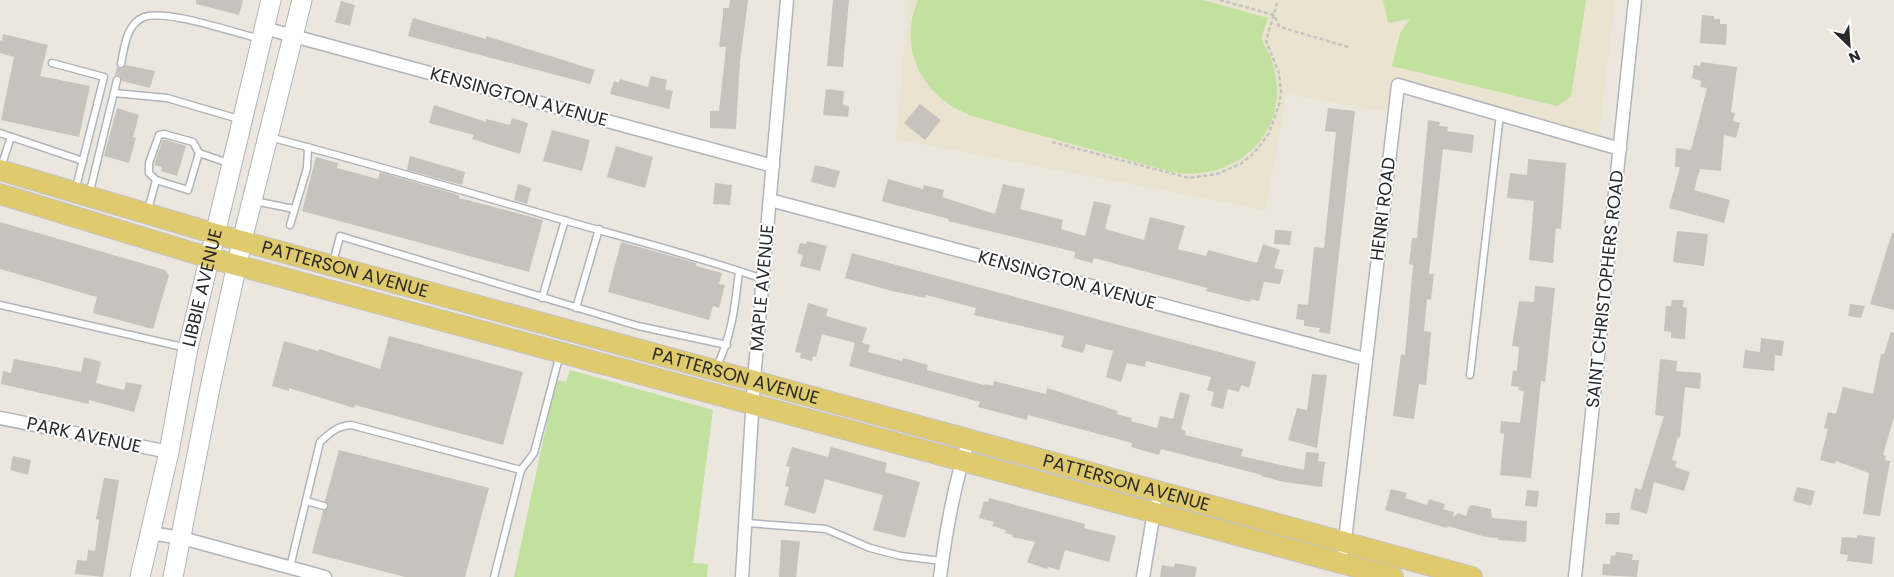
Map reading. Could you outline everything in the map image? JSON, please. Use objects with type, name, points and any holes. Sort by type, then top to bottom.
[{"type":"main road","name":"LIBBIE AVENUE","points":[[140,577],[169,452],[188,348],[271,0]]},
{"type":"main road","name":"LIBBIE AVENUE","points":[[174,577],[211,383],[242,241],[302,0]]},
{"type":"main road","name":"PATTERSON AVENUE","points":[[0,170],[216,234],[1472,577]]},
{"type":"main road","name":"PATTERSON AVENUE","points":[[0,194],[210,258],[1393,577]]},
{"type":"street","name":"MAPLE AVENUE","points":[[742,577],[752,405],[787,0]]},
{"type":"street","name":"SAINT CHRISTOPHERS ROAD","points":[[1575,577],[1635,0]]},
{"type":"street","name":"KENSINGTON AVENUE","points":[[263,34],[293,36],[773,166]]},
{"type":"street","name":"HENRI ROAD","points":[[1343,563],[1398,85],[1620,149]]},
{"type":"street","name":"KENSINGTON AVENUE","points":[[770,200],[1365,359]]},
{"type":"street","name":"PARK AVENUE","points":[[0,418],[169,452]]},
{"type":"street","points":[[940,577],[962,460],[970,439]]},
{"type":"street","points":[[1143,577],[1158,491]]},
{"type":"street","points":[[150,533],[182,538],[325,577]]},
{"type":"lane","points":[[121,64],[127,36],[131,28],[143,18],[169,16],[263,34]]},
{"type":"lane","points":[[52,63],[104,77],[83,161],[82,194]]},
{"type":"lane","points":[[82,194],[117,80]]},
{"type":"lane","points":[[114,93],[167,98],[243,120]]},
{"type":"lane","points":[[1470,375],[1500,114]]},
{"type":"lane","points":[[0,133],[83,161]]},
{"type":"lane","points":[[199,153],[188,190],[156,180],[149,173],[149,163],[159,135],[164,134],[193,142],[199,153],[232,164]]},
{"type":"lane","points":[[0,170],[11,137]]},
{"type":"lane","points":[[267,137],[376,164],[695,256],[762,279]]},
{"type":"lane","points":[[290,224],[307,168],[308,147]]},
{"type":"lane","points":[[147,213],[156,180]]},
{"type":"lane","points":[[252,201],[294,209]]},
{"type":"lane","points":[[542,298],[565,220]]},
{"type":"lane","points":[[576,308],[599,229]]},
{"type":"lane","points":[[332,266],[340,236],[638,326],[727,345]]},
{"type":"lane","points":[[716,370],[727,345],[734,319],[739,271]]},
{"type":"lane","points":[[0,305],[188,348]]},
{"type":"lane","points":[[494,577],[521,470],[534,452],[561,353]]},
{"type":"lane","points":[[290,567],[320,442],[331,431],[342,425],[351,425],[521,470]]},
{"type":"lane","points":[[306,501],[324,506]]},
{"type":"lane","points":[[746,523],[826,528],[870,548],[901,556],[942,561]]},
{"type":"path","points":[[1220,0],[1274,15],[1279,26],[1348,47]]},
{"type":"path","points":[[1052,142],[1184,177],[1209,176],[1236,166],[1248,159],[1264,142],[1272,127],[1281,92],[1279,73],[1266,41],[1278,0]]},
{"type":"shaded area","points":[[909,0],[1615,0],[1599,135],[1394,78],[1387,112],[1287,94],[1265,210],[896,139]]},
{"type":"green space","points":[[918,0],[1203,0],[1268,18],[1262,40],[1271,58],[1275,74],[1277,87],[1275,108],[1269,126],[1259,142],[1246,155],[1229,165],[1211,171],[1192,174],[1172,172],[975,117],[957,109],[942,99],[929,86],[919,71],[913,55],[911,37],[912,19]]},
{"type":"green space","points":[[1383,0],[1586,0],[1571,97],[1557,106],[1392,66],[1400,33],[1410,19],[1388,23]]},
{"type":"green space","points":[[570,370],[713,410],[693,563],[708,564],[707,577],[514,577],[556,380],[566,382]]},
{"type":"building","points":[[196,0],[243,0],[239,15],[196,4]]},
{"type":"building","points":[[730,0],[748,0],[740,62],[736,129],[710,128],[710,111],[719,111],[726,47],[719,47],[723,8],[729,8]]},
{"type":"building","points":[[833,0],[849,0],[843,67],[827,66]]},
{"type":"building","points":[[341,1],[355,5],[350,26],[335,22]]},
{"type":"building","points":[[1702,15],[1714,16],[1714,19],[1720,19],[1720,24],[1727,24],[1726,45],[1700,43]]},
{"type":"building","points":[[413,18],[486,39],[486,36],[595,70],[590,84],[408,36]]},
{"type":"building","points":[[3,34],[48,45],[40,76],[90,86],[79,137],[1,120],[14,57],[0,53],[0,40],[2,41]]},
{"type":"building","points":[[1701,62],[1737,67],[1731,112],[1735,113],[1733,121],[1740,123],[1736,138],[1724,135],[1721,171],[1700,169],[1694,190],[1730,200],[1724,223],[1669,208],[1680,167],[1675,167],[1676,148],[1691,150],[1707,88],[1700,87],[1701,81],[1692,78],[1694,65],[1700,66]]},
{"type":"building","points":[[126,65],[155,71],[150,88],[122,81],[120,76],[115,75],[117,67],[122,69]]},
{"type":"building","points":[[651,76],[667,80],[665,89],[673,91],[669,109],[610,94],[614,81],[619,83],[620,79],[648,87]]},
{"type":"building","points":[[826,89],[844,91],[843,105],[849,106],[848,117],[823,115]]},
{"type":"building","points":[[920,104],[941,120],[925,140],[904,123]]},
{"type":"building","points":[[434,105],[486,122],[486,119],[510,125],[512,118],[528,123],[520,154],[472,139],[474,135],[429,123]]},
{"type":"building","points":[[117,108],[139,115],[133,137],[136,138],[129,163],[104,156]]},
{"type":"building","points":[[1328,108],[1355,111],[1330,334],[1319,332],[1320,328],[1304,326],[1304,320],[1296,319],[1298,304],[1308,305],[1314,247],[1324,248],[1336,132],[1325,131]]},
{"type":"building","points":[[1428,120],[1440,122],[1439,126],[1448,127],[1447,131],[1474,135],[1472,153],[1443,149],[1429,274],[1434,274],[1431,300],[1427,299],[1424,331],[1431,332],[1426,385],[1419,384],[1414,419],[1393,416],[1401,354],[1405,355],[1413,265],[1409,264],[1412,238],[1417,238]]},
{"type":"building","points":[[552,130],[590,140],[582,171],[543,161]]},
{"type":"building","points":[[163,139],[186,146],[177,176],[161,171],[162,167],[154,165]]},
{"type":"building","points":[[616,146],[653,157],[645,188],[607,177]]},
{"type":"building","points":[[410,156],[465,172],[462,185],[407,170]]},
{"type":"building","points":[[316,157],[338,163],[337,168],[378,179],[380,172],[459,195],[459,198],[543,220],[529,272],[302,211]]},
{"type":"building","points":[[1528,159],[1566,163],[1561,229],[1556,228],[1553,263],[1529,260],[1534,201],[1507,198],[1510,173],[1527,175]]},
{"type":"building","points":[[815,165],[840,171],[835,188],[811,182]]},
{"type":"building","points":[[888,179],[923,189],[924,185],[944,190],[942,197],[995,214],[1003,184],[1025,189],[1020,209],[1063,220],[1061,229],[1085,236],[1094,201],[1111,205],[1105,229],[1144,240],[1150,217],[1185,226],[1178,249],[1206,256],[1208,250],[1257,263],[1263,244],[1280,250],[1274,268],[1284,270],[1280,284],[1264,282],[1259,301],[1251,299],[1250,302],[1206,291],[1207,288],[1094,258],[1092,263],[1074,258],[1075,252],[948,221],[949,219],[882,201]]},
{"type":"building","points":[[715,183],[732,185],[730,205],[713,204]]},
{"type":"building","points":[[518,184],[531,188],[527,204],[514,200]]},
{"type":"building","points":[[0,222],[165,270],[169,275],[153,329],[93,313],[97,297],[0,269]]},
{"type":"building","points":[[1275,230],[1292,231],[1290,245],[1274,244]]},
{"type":"building","points":[[1677,231],[1708,234],[1704,266],[1673,262]]},
{"type":"building","points":[[1892,233],[1894,233],[1894,310],[1870,304]]},
{"type":"building","points":[[807,241],[827,246],[820,271],[800,266],[803,255],[797,253],[800,243],[806,244]]},
{"type":"building","points":[[621,242],[696,263],[696,266],[722,273],[719,284],[725,285],[719,308],[713,306],[709,320],[608,292]]},
{"type":"building","points":[[852,253],[1256,362],[1249,388],[1241,385],[1239,392],[1228,389],[1223,409],[1211,406],[1214,392],[1207,390],[1211,377],[1146,361],[1145,367],[1127,363],[1121,382],[1106,377],[1113,351],[1086,344],[1083,353],[1061,347],[1064,336],[974,315],[976,308],[926,295],[925,298],[892,291],[845,278]]},
{"type":"building","points":[[1535,286],[1555,288],[1545,382],[1541,381],[1531,478],[1500,475],[1504,434],[1500,433],[1501,421],[1520,423],[1524,391],[1518,390],[1519,387],[1511,386],[1513,370],[1517,371],[1519,347],[1512,346],[1519,301],[1534,302]]},
{"type":"building","points":[[1672,300],[1684,300],[1683,307],[1687,308],[1685,339],[1671,338],[1671,332],[1664,331],[1666,306],[1671,306]]},
{"type":"building","points":[[808,303],[828,309],[826,316],[867,328],[862,343],[870,345],[868,352],[902,361],[903,358],[928,365],[927,370],[984,385],[993,386],[994,381],[1046,394],[1047,388],[1118,411],[1117,414],[1132,418],[1131,421],[1157,428],[1160,416],[1173,419],[1180,392],[1190,395],[1181,429],[1186,431],[1185,435],[1243,449],[1241,456],[1304,470],[1306,452],[1319,453],[1318,461],[1325,462],[1322,487],[1284,482],[1161,449],[1159,455],[1131,447],[1132,443],[1028,415],[1027,420],[978,407],[980,402],[849,366],[855,343],[822,334],[816,357],[813,356],[812,361],[800,358],[801,353],[795,352]]},
{"type":"building","points":[[1850,304],[1865,306],[1861,318],[1848,316]]},
{"type":"building","points":[[1891,332],[1894,333],[1894,417],[1883,455],[1886,456],[1885,460],[1890,461],[1880,516],[1863,514],[1869,473],[1836,461],[1835,464],[1820,460],[1828,429],[1824,428],[1828,412],[1836,414],[1843,387],[1873,394],[1881,354],[1884,354]]},
{"type":"building","points":[[389,336],[523,372],[503,445],[355,405],[354,408],[289,388],[289,391],[272,386],[284,341],[318,351],[319,349],[380,369]]},
{"type":"building","points":[[1761,338],[1784,341],[1782,356],[1775,355],[1774,371],[1743,368],[1745,350],[1760,352]]},
{"type":"building","points":[[84,357],[101,362],[96,383],[124,390],[126,382],[142,385],[134,412],[89,400],[89,404],[1,384],[3,371],[11,373],[14,359],[81,372]]},
{"type":"building","points":[[1660,359],[1677,361],[1676,371],[1701,373],[1700,389],[1685,387],[1680,438],[1678,437],[1672,460],[1677,461],[1675,467],[1690,472],[1684,491],[1654,482],[1647,514],[1630,509],[1635,488],[1641,490],[1664,416],[1655,415]]},
{"type":"building","points":[[1312,374],[1327,375],[1317,448],[1288,440],[1297,408],[1307,410]]},
{"type":"building","points":[[792,447],[828,457],[831,447],[887,463],[885,472],[920,482],[905,538],[873,530],[883,495],[825,479],[815,514],[784,505],[789,487],[785,486],[790,467],[786,466]]},
{"type":"building","points":[[339,450],[489,488],[465,577],[405,577],[312,553],[323,511],[329,507],[325,501]]},
{"type":"building","points":[[13,456],[31,460],[28,475],[10,470]]},
{"type":"building","points":[[104,478],[119,480],[103,577],[75,574],[77,560],[87,561],[88,550],[95,551],[99,520],[96,519]]},
{"type":"building","points":[[1797,487],[1815,491],[1811,506],[1793,501]]},
{"type":"building","points":[[1391,489],[1407,493],[1405,498],[1427,505],[1429,499],[1445,504],[1443,509],[1454,512],[1453,517],[1458,513],[1466,516],[1469,507],[1472,505],[1491,509],[1492,518],[1527,521],[1526,542],[1498,540],[1498,538],[1486,537],[1448,526],[1447,528],[1385,510]]},
{"type":"building","points":[[1527,490],[1539,491],[1537,507],[1525,506]]},
{"type":"building","points":[[989,498],[1085,524],[1084,528],[1116,536],[1109,562],[1065,550],[1059,570],[1048,567],[1047,569],[1027,562],[1035,542],[1012,537],[1013,535],[1005,533],[1006,530],[992,526],[994,522],[979,518],[984,501],[988,502]]},
{"type":"building","points":[[1606,513],[1620,513],[1619,525],[1605,524]]},
{"type":"building","points":[[1857,535],[1875,537],[1872,564],[1847,561],[1848,555],[1840,554],[1842,537],[1857,538]]},
{"type":"building","points":[[781,540],[800,541],[796,577],[779,577]]},
{"type":"building","points":[[1616,552],[1633,554],[1632,560],[1639,560],[1637,577],[1602,575],[1603,564],[1610,564],[1611,555],[1615,556]]},
{"type":"building","points":[[1175,563],[1197,567],[1195,577],[1160,577],[1162,565],[1174,567]]}]
